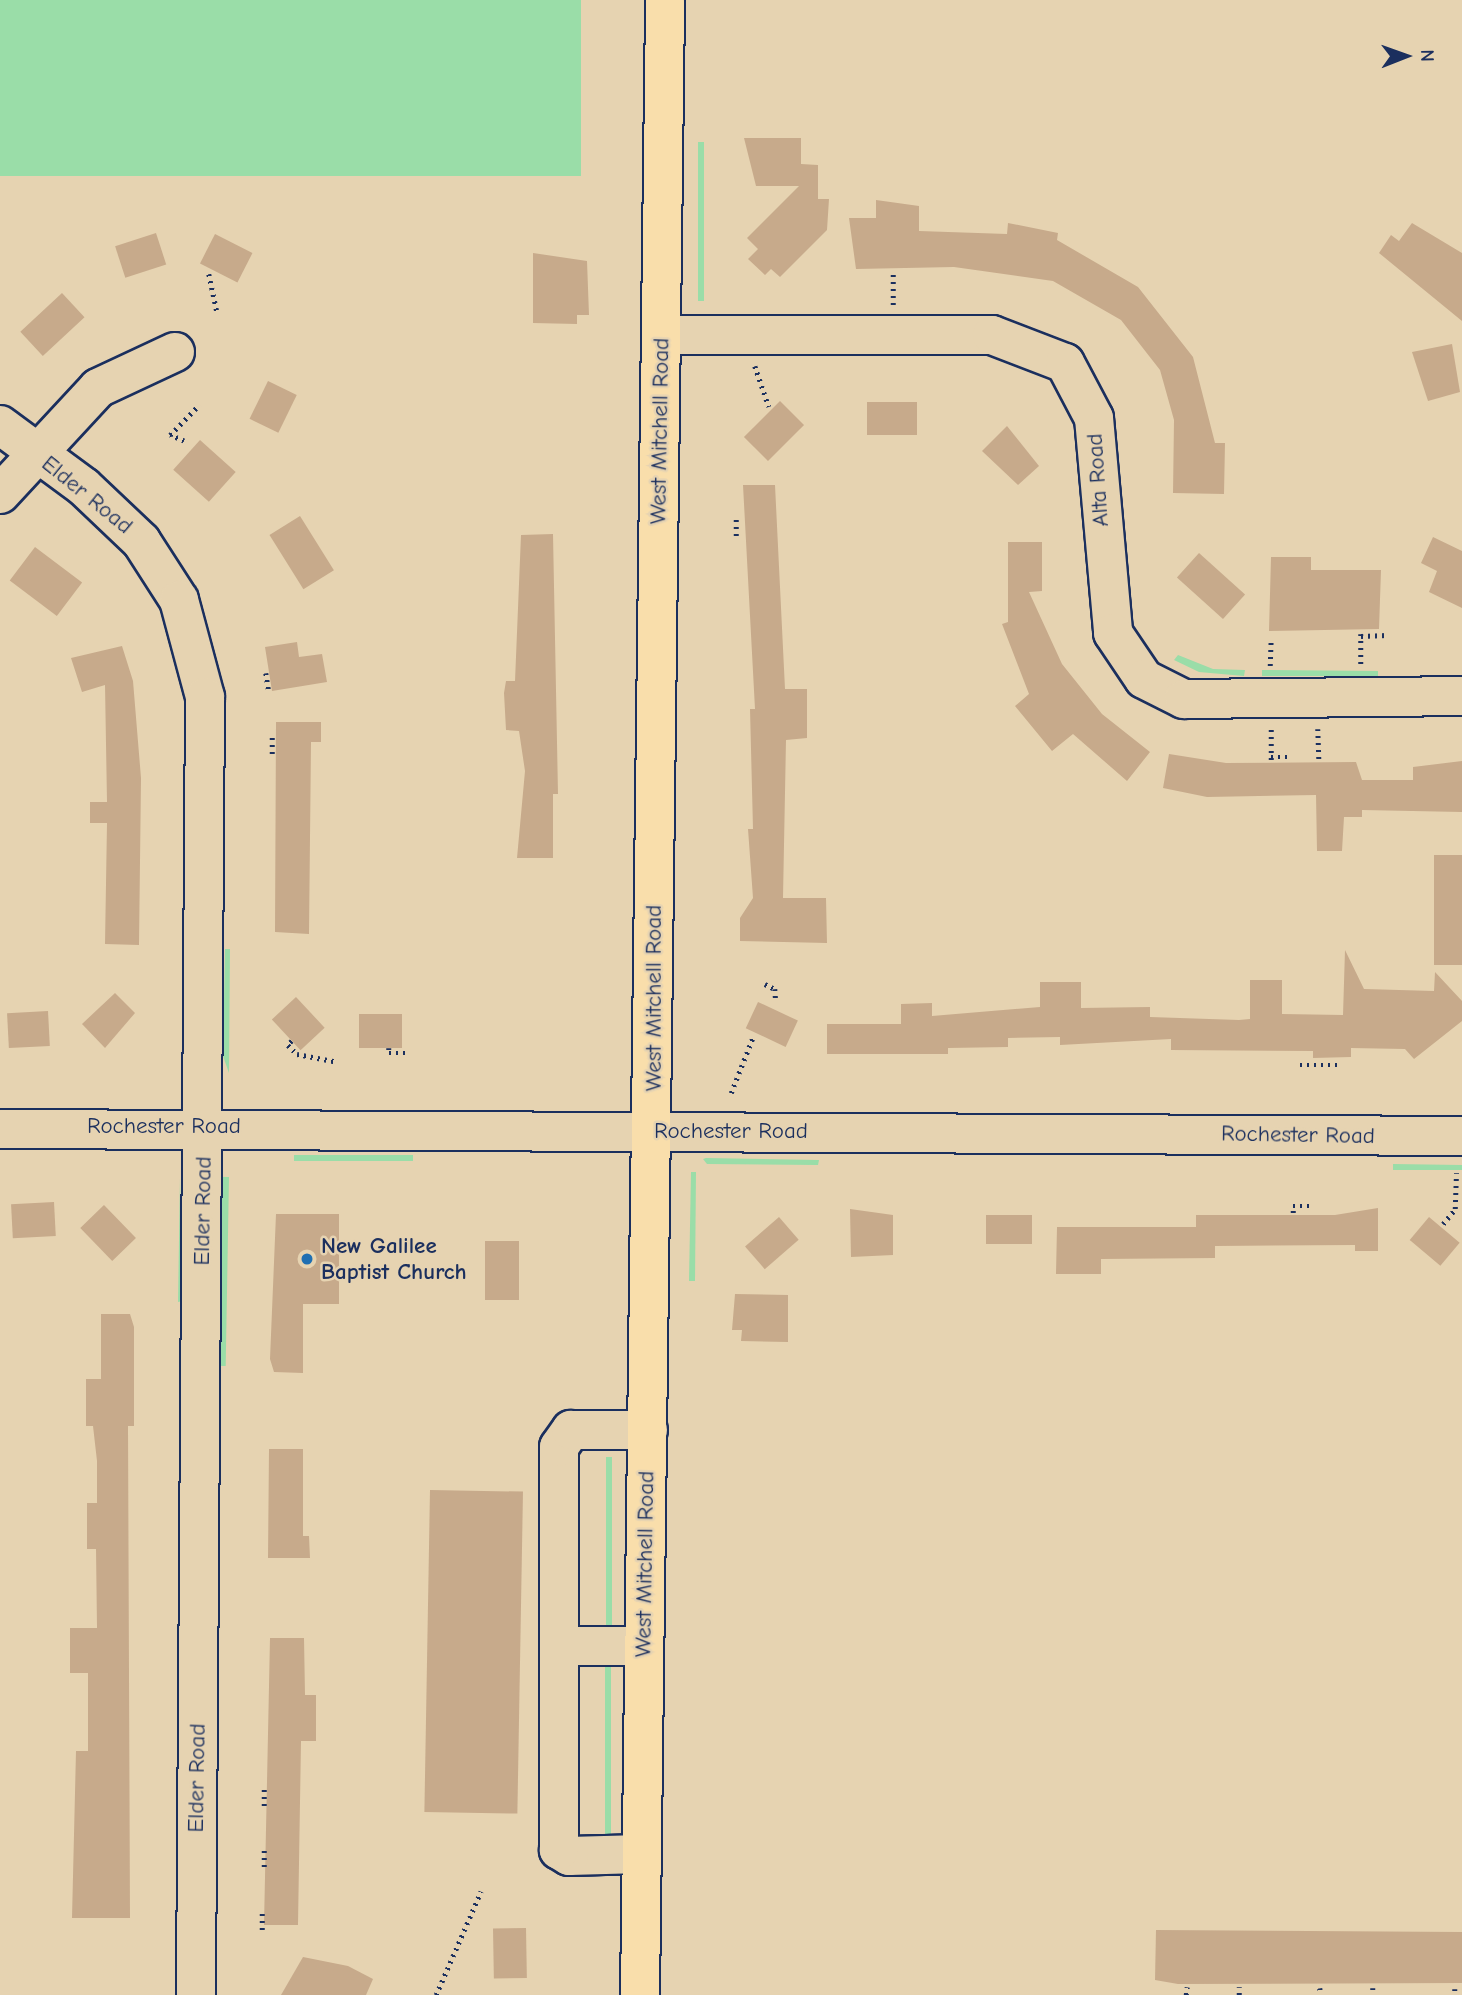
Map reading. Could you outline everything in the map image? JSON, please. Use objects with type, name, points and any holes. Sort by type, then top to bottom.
[{"type":"main road","name":"West Mitchell Road","points":[[640,1995],[642,1647],[653,1131],[665,0]]},
{"type":"street","name":"Alta Road","points":[[662,335],[992,335],[1065,363],[1094,418],[1113,632],[1144,679],[1184,699],[1462,696]]},
{"type":"street","points":[[0,494],[34,452],[98,388],[175,352]]},
{"type":"street","name":"Elder Road","points":[[0,425],[84,487],[141,541],[179,600],[201,668],[206,771],[196,1995]]},
{"type":"street","name":"Rochester Road","points":[[0,1129],[204,1125],[1462,1136]]},
{"type":"street","points":[[641,1854],[569,1856],[559,1850],[559,1646],[563,1437],[571,1430],[648,1430]]},
{"type":"street","points":[[559,1646],[642,1647]]},
{"type":"path","points":[[893,270],[893,308]]},
{"type":"path","points":[[209,274],[217,311]]},
{"type":"path","points":[[755,362],[769,407]]},
{"type":"path","points":[[184,441],[170,435],[199,405]]},
{"type":"path","points":[[736,518],[736,536]]},
{"type":"path","points":[[1361,667],[1361,635],[1388,635]]},
{"type":"path","points":[[1270,667],[1271,639]]},
{"type":"path","points":[[266,673],[269,693]]},
{"type":"path","points":[[1271,722],[1271,758],[1288,757]]},
{"type":"path","points":[[1318,722],[1319,760]]},
{"type":"path","points":[[272,734],[272,754]]},
{"type":"path","points":[[765,984],[775,989],[776,1003]]},
{"type":"path","points":[[731,1093],[753,1038]]},
{"type":"path","points":[[292,1041],[288,1045],[297,1054],[334,1061]]},
{"type":"path","points":[[389,1048],[389,1053],[410,1053]]},
{"type":"path","points":[[1300,1065],[1337,1065]]},
{"type":"path","points":[[1443,1224],[1455,1209],[1456,1173]]},
{"type":"path","points":[[1293,1213],[1293,1206],[1309,1206]]},
{"type":"path","points":[[264,1786],[264,1806]]},
{"type":"path","points":[[264,1848],[264,1867]]},
{"type":"path","points":[[436,1995],[481,1891]]},
{"type":"path","points":[[262,1909],[262,1930]]},
{"type":"path","points":[[1186,1987],[1186,1995]]},
{"type":"path","points":[[1239,1987],[1239,1995]]},
{"type":"path","points":[[1373,1988],[1373,1995]]},
{"type":"green space","points":[[0,0],[581,0],[581,176],[0,176]]},
{"type":"green space","points":[[698,142],[704,142],[704,301],[698,301]]},
{"type":"green space","points":[[1178,655],[1213,669],[1245,670],[1244,676],[1199,672],[1174,660]]},
{"type":"green space","points":[[1262,670],[1378,671],[1378,676],[1262,676]]},
{"type":"green space","points":[[225,949],[230,949],[229,1073],[223,1056]]},
{"type":"green space","points":[[294,1155],[413,1155],[413,1161],[294,1161]]},
{"type":"green space","points":[[703,1159],[819,1160],[818,1165],[707,1164]]},
{"type":"green space","points":[[1393,1164],[1462,1165],[1462,1170],[1393,1170]]},
{"type":"green space","points":[[691,1172],[696,1172],[695,1281],[689,1281]]},
{"type":"green space","points":[[211,1177],[229,1177],[226,1366],[208,1366]]},
{"type":"green space","points":[[180,1178],[183,1301],[178,1302]]},
{"type":"green space","points":[[606,1457],[612,1457],[612,1627],[606,1627]]},
{"type":"green space","points":[[605,1664],[611,1664],[611,1836],[605,1836]]},
{"type":"building","points":[[744,138],[801,138],[801,164],[818,165],[818,199],[829,199],[827,230],[780,277],[771,269],[765,275],[748,259],[758,249],[747,238],[799,186],[756,186]]},
{"type":"building","points":[[876,200],[919,206],[919,231],[1007,234],[1008,223],[1058,233],[1057,240],[1138,287],[1193,357],[1215,443],[1225,443],[1224,494],[1173,493],[1174,420],[1160,370],[1121,320],[1053,281],[954,267],[856,269],[849,218],[876,218]]},
{"type":"building","points":[[1412,223],[1462,253],[1462,321],[1379,253],[1391,235],[1399,241]]},
{"type":"building","points":[[156,233],[166,264],[125,278],[115,246]]},
{"type":"building","points":[[215,234],[252,253],[237,282],[200,263]]},
{"type":"building","points":[[533,253],[587,261],[589,315],[577,315],[577,324],[533,323]]},
{"type":"building","points":[[62,293],[85,317],[43,356],[20,332]]},
{"type":"building","points":[[1452,344],[1460,392],[1428,401],[1412,352]]},
{"type":"building","points":[[268,381],[297,395],[278,433],[250,419]]},
{"type":"building","points":[[780,401],[804,425],[768,461],[744,437]]},
{"type":"building","points":[[867,402],[917,402],[917,435],[867,435]]},
{"type":"building","points":[[1007,426],[1039,466],[1018,485],[982,451]]},
{"type":"building","points":[[200,440],[236,472],[209,502],[173,470]]},
{"type":"building","points":[[743,485],[775,485],[785,689],[807,689],[807,738],[786,740],[783,898],[826,898],[827,943],[740,941],[740,918],[753,898],[748,829],[753,829],[750,709],[755,709]]},
{"type":"building","points":[[300,516],[334,570],[303,589],[269,535]]},
{"type":"building","points":[[553,534],[558,794],[553,794],[553,858],[517,858],[525,771],[519,731],[506,730],[504,693],[506,681],[515,681],[521,535]]},
{"type":"building","points":[[1433,537],[1462,551],[1462,608],[1429,592],[1437,571],[1421,563]]},
{"type":"building","points":[[1008,542],[1042,542],[1042,591],[1029,592],[1062,664],[1102,714],[1150,752],[1127,781],[1073,734],[1052,751],[1015,706],[1029,694],[1002,624],[1008,622]]},
{"type":"building","points":[[35,547],[82,583],[57,616],[10,581]]},
{"type":"building","points":[[1199,553],[1245,594],[1223,619],[1177,578]]},
{"type":"building","points":[[1271,557],[1311,557],[1311,570],[1381,570],[1379,629],[1269,631]]},
{"type":"building","points":[[297,642],[299,657],[322,654],[327,682],[272,691],[265,647]]},
{"type":"building","points":[[122,646],[133,681],[141,778],[139,945],[105,944],[107,823],[90,823],[90,802],[107,802],[105,685],[82,692],[71,658]]},
{"type":"building","points":[[276,722],[321,722],[321,742],[311,742],[309,934],[275,932]]},
{"type":"building","points":[[1169,754],[1226,763],[1356,762],[1362,780],[1413,780],[1413,767],[1462,761],[1462,812],[1362,810],[1362,817],[1344,817],[1342,851],[1317,851],[1316,795],[1207,797],[1163,788]]},
{"type":"building","points":[[1434,855],[1462,855],[1462,965],[1434,965]]},
{"type":"building","points":[[1345,950],[1364,989],[1434,991],[1435,972],[1462,1001],[1462,1021],[1414,1059],[1405,1049],[1351,1048],[1351,1057],[1313,1058],[1313,1051],[1171,1050],[1171,1039],[1060,1045],[1060,1037],[1008,1038],[1008,1047],[948,1048],[948,1054],[827,1054],[827,1024],[901,1024],[901,1004],[932,1003],[932,1016],[1040,1007],[1040,982],[1081,982],[1081,1008],[1150,1007],[1150,1017],[1239,1020],[1250,1019],[1250,980],[1282,980],[1282,1014],[1343,1015]]},
{"type":"building","points":[[115,993],[135,1013],[105,1048],[82,1024]]},
{"type":"building","points":[[296,997],[325,1028],[301,1050],[272,1020]]},
{"type":"building","points":[[758,1002],[798,1021],[786,1047],[746,1028]]},
{"type":"building","points":[[48,1011],[50,1046],[9,1048],[7,1013]]},
{"type":"building","points":[[359,1014],[402,1014],[402,1048],[359,1048]]},
{"type":"building","points":[[54,1202],[56,1236],[13,1238],[11,1204]]},
{"type":"building","points":[[104,1205],[136,1238],[112,1261],[80,1228]]},
{"type":"building","points":[[1378,1208],[1378,1251],[1355,1251],[1355,1245],[1215,1246],[1215,1258],[1101,1259],[1101,1274],[1056,1274],[1057,1227],[1196,1227],[1196,1215],[1335,1215]]},
{"type":"building","points":[[850,1209],[893,1215],[893,1255],[851,1257]]},
{"type":"building","name":"New Galilee Baptist Church","points":[[276,1214],[339,1214],[339,1304],[303,1304],[303,1373],[274,1372],[270,1359]]},
{"type":"building","points":[[986,1215],[1032,1215],[1032,1244],[986,1244]]},
{"type":"building","points":[[779,1217],[799,1240],[765,1269],[745,1247]]},
{"type":"building","points":[[1429,1217],[1460,1243],[1440,1266],[1410,1240]]},
{"type":"building","points":[[485,1241],[519,1241],[519,1300],[485,1300]]},
{"type":"building","points":[[735,1294],[788,1295],[788,1342],[741,1341],[742,1330],[732,1330]]},
{"type":"building","points":[[101,1314],[130,1314],[134,1327],[134,1426],[128,1426],[130,1918],[72,1918],[76,1751],[88,1751],[88,1673],[70,1673],[70,1628],[97,1628],[96,1549],[87,1549],[87,1503],[97,1503],[97,1461],[93,1426],[86,1426],[86,1379],[101,1379]]},
{"type":"building","points":[[269,1449],[303,1449],[303,1536],[309,1536],[310,1558],[268,1558]]},
{"type":"building","points":[[430,1490],[523,1492],[517,1814],[424,1812]]},
{"type":"building","points":[[270,1638],[304,1638],[305,1695],[316,1695],[316,1741],[301,1741],[298,1925],[264,1925]]},
{"type":"building","points":[[526,1928],[527,1978],[494,1979],[493,1929]]},
{"type":"building","points":[[1156,1930],[1462,1932],[1462,1983],[1178,1984],[1155,1980]]},
{"type":"building","points":[[303,1957],[348,1966],[373,1979],[366,1995],[281,1995]]},
{"type":"place","name":"New Galilee Baptist Church","points":[[307,1259]]}]
